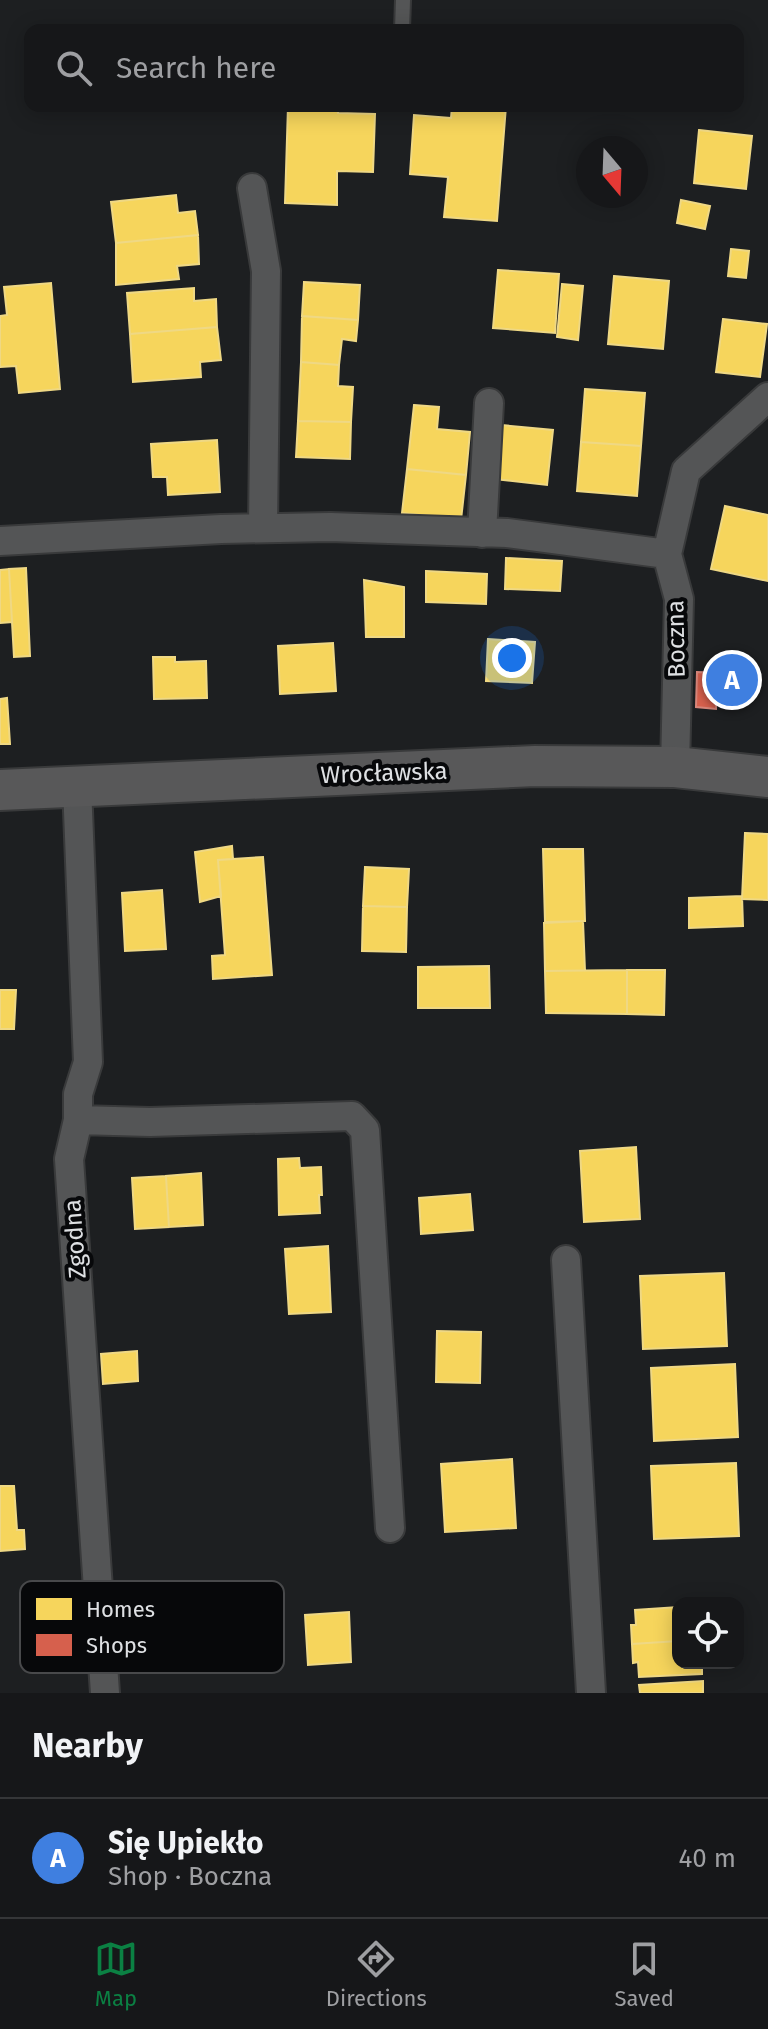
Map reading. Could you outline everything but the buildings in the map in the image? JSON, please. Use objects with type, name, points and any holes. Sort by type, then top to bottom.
[{"type":"street","points":[[252,188],[266,271],[263,528]]},
{"type":"street","points":[[0,541],[330,527],[507,533],[667,554],[686,471],[768,397]]},
{"type":"street","points":[[482,533],[489,403]]},
{"type":"street","name":"Boczna","points":[[667,554],[679,599],[675,767]]},
{"type":"street","name":"Wrocławska","points":[[0,790],[535,766],[675,767],[768,777]]},
{"type":"street","name":"Zgodna","points":[[77,786],[88,1062],[78,1094],[78,1120],[69,1159],[97,1581]]},
{"type":"street","points":[[78,1120],[150,1122],[352,1116],[365,1130],[390,1528]]},
{"type":"street","points":[[566,1260],[591,1693]]},
{"type":"street","name":"Zgodna","points":[[104,1673],[105,1693]]},
{"type":"lane","points":[[402,24],[403,0]]},
{"type":"place","name":"Się Upiekło","points":[[732,680]]}]
